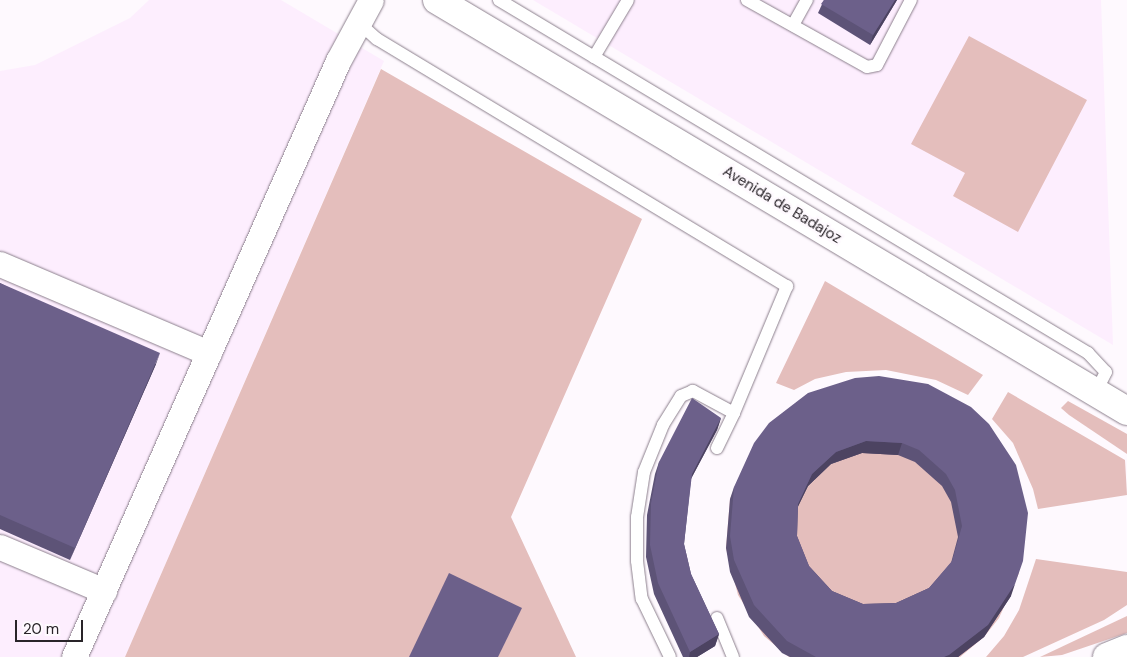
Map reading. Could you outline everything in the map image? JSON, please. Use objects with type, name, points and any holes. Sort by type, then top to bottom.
[{"type":"main road","name":"Avenida de Badajoz","points":[[438,0],[1127,411]]},
{"type":"main road","points":[[1107,657],[1127,649]]},
{"type":"street","points":[[74,657],[338,61],[371,0]]},
{"type":"street","points":[[0,264],[209,353]]},
{"type":"street","points":[[0,547],[104,591]]},
{"type":"lane","points":[[499,0],[1088,353],[1106,372],[1096,392]]},
{"type":"lane","points":[[594,57],[628,0]]},
{"type":"lane","points":[[747,0],[868,67],[876,65],[911,0]]},
{"type":"lane","points":[[792,25],[807,0]]},
{"type":"lane","points":[[359,23],[377,39],[787,286],[717,448]]},
{"type":"lane","points":[[670,657],[642,599],[636,560],[637,517],[644,472],[663,425],[681,396],[694,391],[734,412]]},
{"type":"lane","points":[[717,618],[729,656]]},
{"type":"shaded area","points":[[149,0],[281,0],[384,61],[125,657],[0,657],[0,71],[35,65],[130,18]]},
{"type":"shaded area","points":[[533,0],[1101,0],[1113,345]]},
{"type":"shaded area","points":[[969,36],[1087,100],[1018,232],[953,196],[965,173],[911,144]]},
{"type":"shaded area","points":[[381,69],[642,219],[511,517],[576,657],[125,657]]},
{"type":"shaded area","points":[[825,281],[983,375],[968,395],[936,380],[886,370],[846,372],[815,379],[794,390],[776,383]]},
{"type":"shaded area","points":[[875,387],[1019,573],[999,618],[984,637],[960,657],[789,657],[764,636],[738,595],[726,548],[730,499],[750,454]]},
{"type":"shaded area","points":[[1008,392],[1125,460],[1127,495],[1038,509],[1033,489],[1013,443],[992,419]]},
{"type":"shaded area","points":[[1068,401],[1127,434],[1127,454],[1061,408]]},
{"type":"shaded area","points":[[1036,559],[1127,572],[1127,605],[1104,620],[1023,657],[986,657],[1004,636],[1019,610]]},
{"type":"shaded area","points":[[1127,616],[1127,633],[1062,655],[1040,657]]},
{"type":"building","points":[[824,0],[895,0],[873,35],[821,4]]},
{"type":"building","points":[[0,283],[160,353],[75,548],[0,515]]},
{"type":"building","points":[[879,376],[928,384],[971,407],[989,424],[1016,465],[1028,513],[1023,561],[1015,584],[988,625],[944,657],[816,657],[787,641],[754,605],[734,560],[730,536],[734,487],[754,443],[769,423],[808,393],[855,378]],"holes":[[[866,441],[902,443],[919,450],[946,474],[955,490],[962,526],[952,561],[929,588],[896,603],[863,604],[832,591],[809,566],[797,536],[798,504],[812,474],[836,452]]]},
{"type":"building","points":[[692,398],[721,418],[692,474],[684,544],[691,574],[719,634],[690,652],[658,583],[650,545],[651,503],[659,462]]},
{"type":"building","points":[[449,573],[522,608],[498,657],[409,657]]}]
